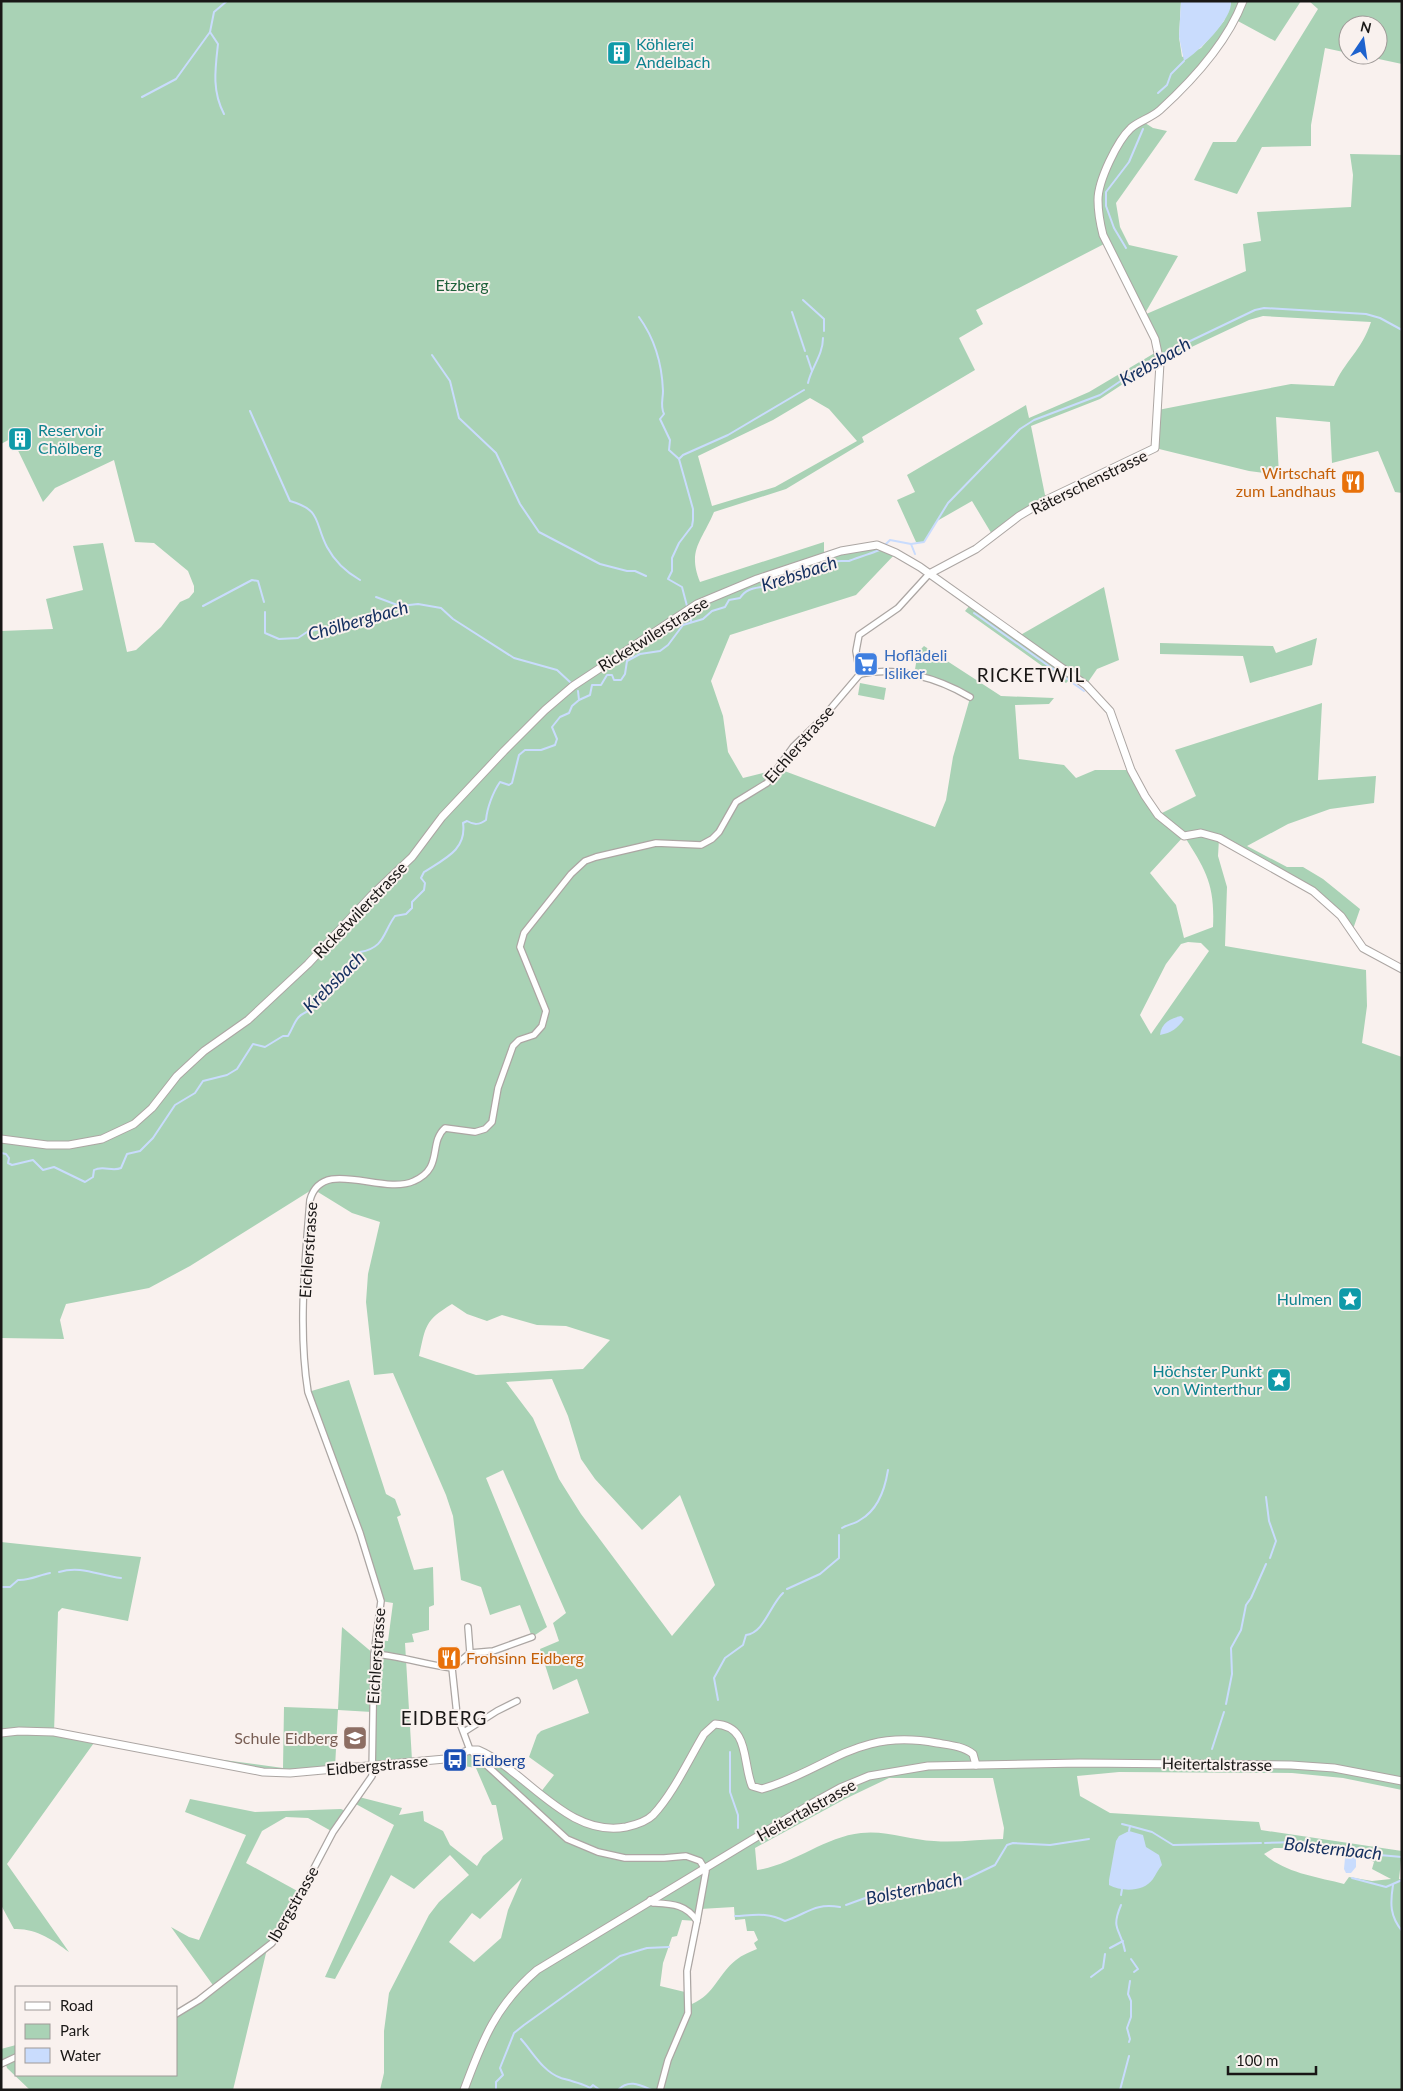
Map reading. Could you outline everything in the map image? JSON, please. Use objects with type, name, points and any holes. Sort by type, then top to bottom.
[{"type":"street","name":"Räterschenstrasse","points":[[929,574],[976,548],[1019,516],[1046,500],[1155,448],[1160,362],[1158,351],[1155,339],[1103,234],[1099,217],[1098,192],[1124,135],[1133,126],[1158,112],[1218,47],[1236,19],[1243,1]]},
{"type":"street","name":"Ricketwilerstrasse","points":[[1,1139],[47,1145],[69,1145],[102,1139],[134,1124],[152,1108],[177,1076],[204,1051],[248,1020],[308,964],[372,895],[412,856],[442,817],[504,751],[545,710],[573,686],[704,600],[757,579],[841,550],[867,545],[882,546],[896,552],[1086,685],[1112,716],[1126,758],[1138,783],[1158,815],[1171,827],[1184,836],[1201,833],[1219,838],[1314,891],[1341,916],[1363,948],[1402,969]]},
{"type":"street","points":[[929,574],[898,608],[859,635],[856,651],[860,674],[884,670],[914,675],[935,681],[970,697]]},
{"type":"street","name":"Eichlerstrasse","points":[[374,1764],[374,1654],[381,1601],[377,1584],[308,1392],[304,1368],[304,1298],[309,1208],[313,1189],[322,1181],[335,1178],[398,1186],[414,1181],[428,1171],[434,1160],[439,1133],[445,1128],[475,1132],[485,1129],[492,1122],[498,1088],[513,1046],[520,1040],[534,1034],[542,1026],[546,1011],[541,995],[523,958],[520,947],[524,933],[571,874],[585,861],[596,857],[656,844],[701,845],[712,839],[719,832],[736,802],[767,783],[793,747],[820,721],[860,674]]},
{"type":"street","points":[[468,1627],[470,1653]]},
{"type":"street","points":[[374,1654],[395,1656],[427,1665],[452,1668],[470,1653],[492,1651],[532,1637]]},
{"type":"street","points":[[452,1668],[458,1714],[470,1750],[559,1832],[577,1845],[624,1858],[693,1857],[700,1860],[706,1871],[687,1971],[688,2013],[668,2060],[660,2090]]},
{"type":"street","points":[[464,1732],[497,1710],[518,1701]]},
{"type":"street","points":[[470,1750],[484,1753],[574,1818],[595,1827],[613,1830],[637,1825],[652,1815],[704,1734],[715,1724],[725,1725],[734,1729],[741,1740],[748,1776],[752,1786],[762,1789],[860,1746],[884,1741],[931,1742],[963,1748],[973,1754],[976,1765]]},
{"type":"street","name":"Eidbergstrasse","points":[[1,1733],[19,1731],[54,1732],[263,1772],[290,1773],[445,1759],[470,1750]]},
{"type":"street","name":"Heitertalstrasse","points":[[464,2090],[492,2021],[510,1996],[524,1981],[550,1960],[840,1788],[869,1776],[910,1768],[1119,1763],[1334,1768],[1402,1781]]},
{"type":"street","name":"Ibergstrasse","points":[[178,2013],[199,2000],[272,1943],[284,1925],[333,1832],[372,1776],[374,1764]]},
{"type":"street","points":[[650,1900],[653,1903],[676,1904],[686,1908],[697,1921]]},
{"type":"street","points":[[1,2064],[15,2057]]},
{"type":"green space","name":"Etzberg","points":[[1,1],[1181,1],[1179,37],[1182,57],[1201,48],[1224,21],[1231,1],[1301,1],[1275,41],[1236,20],[1217,47],[1181,89],[1142,121],[1153,128],[1167,131],[1116,203],[1120,227],[1129,245],[1178,256],[1144,315],[1246,271],[1243,244],[1261,241],[1257,212],[1351,207],[1353,175],[1350,154],[1402,155],[1402,493],[1395,492],[1378,451],[1332,463],[1330,422],[1276,417],[1279,475],[1249,471],[1155,448],[1158,410],[1291,384],[1334,386],[1363,340],[1371,322],[1263,316],[1249,320],[1149,367],[1100,399],[1031,426],[1046,500],[993,536],[972,501],[937,521],[924,542],[916,542],[897,500],[915,492],[907,475],[1026,405],[1029,418],[1089,392],[1158,351],[1106,243],[976,310],[983,324],[959,338],[975,370],[862,437],[864,442],[786,489],[714,512],[698,546],[695,562],[700,582],[824,542],[824,556],[867,545],[896,553],[856,595],[730,635],[711,681],[723,716],[728,752],[743,778],[779,769],[935,827],[946,800],[953,757],[970,698],[914,675],[918,652],[924,646],[1001,696],[1054,698],[1049,704],[1015,705],[1019,759],[1064,765],[1076,778],[1095,770],[1131,770],[1158,815],[1196,796],[1175,750],[1322,703],[1318,780],[1376,776],[1374,803],[1330,809],[1288,824],[1247,846],[1287,867],[1303,867],[1323,879],[1360,909],[1352,932],[1329,903],[1219,839],[1218,856],[1227,887],[1225,946],[1366,970],[1367,1006],[1362,1043],[1402,1057],[1402,1790],[1343,1778],[1292,1773],[1119,1772],[1077,1776],[1080,1796],[1110,1813],[1259,1822],[1261,1830],[1402,1851],[1399,1879],[1402,1880],[1402,2090],[380,2090],[384,2073],[384,2031],[389,1993],[429,1915],[439,1902],[469,1875],[450,1855],[414,1889],[391,1875],[335,1979],[325,1977],[394,1825],[354,1803],[359,1797],[402,1808],[399,1815],[423,1811],[424,1821],[443,1831],[450,1845],[477,1866],[483,1856],[503,1839],[496,1805],[492,1805],[476,1768],[458,1765],[456,1756],[478,1750],[540,1793],[554,1775],[529,1757],[537,1735],[541,1731],[589,1713],[577,1679],[553,1690],[540,1649],[559,1641],[553,1623],[566,1613],[503,1470],[486,1478],[547,1627],[532,1637],[520,1605],[490,1615],[481,1587],[461,1580],[453,1516],[446,1495],[393,1373],[374,1375],[366,1302],[368,1274],[380,1222],[352,1213],[313,1189],[190,1266],[149,1288],[66,1304],[60,1320],[64,1339],[1,1338],[1,631],[53,629],[46,599],[83,590],[73,546],[103,543],[127,652],[136,650],[161,627],[180,602],[189,598],[194,592],[194,586],[188,571],[154,543],[135,542],[114,460],[55,488],[43,502],[12,438],[1,444]],"holes":[[[810,398],[829,409],[857,441],[775,487],[712,506],[698,456],[773,420]],[[1184,836],[1198,859],[1211,889],[1213,927],[1184,938],[1176,905],[1150,873]],[[1188,942],[1201,943],[1209,951],[1151,1034],[1140,1015],[1166,964],[1181,944]],[[452,1304],[467,1314],[487,1321],[502,1315],[537,1325],[566,1326],[610,1340],[583,1369],[476,1375],[419,1356],[425,1331],[436,1315]],[[552,1379],[568,1416],[581,1459],[595,1479],[642,1530],[680,1495],[715,1585],[672,1636],[581,1514],[559,1479],[533,1418],[506,1382]],[[889,1778],[993,1778],[1004,1828],[1003,1839],[960,1841],[934,1841],[880,1833],[861,1833],[834,1840],[783,1863],[757,1870],[755,1848],[845,1799]],[[1274,1848],[1312,1849],[1353,1854],[1374,1862],[1372,1869],[1391,1879],[1372,1881],[1349,1877],[1344,1884],[1302,1874],[1272,1860],[1264,1854]],[[522,1878],[508,1910],[501,1938],[474,1962],[449,1942],[472,1913],[480,1919]],[[734,1907],[735,1920],[745,1919],[747,1931],[754,1931],[758,1940],[754,1943],[757,1949],[743,1955],[730,1965],[706,1995],[692,2004],[689,1993],[660,1986],[663,1963],[672,1937],[677,1936],[682,1920],[697,1921],[700,1909]]]},
{"type":"green space","points":[[1309,1],[1402,1],[1402,64],[1388,61],[1388,15],[1338,15],[1338,51],[1325,48],[1311,125],[1311,146],[1262,147],[1237,194],[1194,180],[1213,142],[1236,142],[1318,9]]},
{"type":"green space","points":[[1104,587],[1119,660],[1097,669],[1086,685],[1073,676],[1066,683],[965,611],[971,604],[1017,637]]},
{"type":"green space","points":[[1317,638],[1312,665],[1250,683],[1243,656],[1160,654],[1160,643],[1273,646],[1276,653]]},
{"type":"green space","points":[[860,683],[886,688],[884,700],[858,695]]},
{"type":"green space","points":[[349,1380],[386,1494],[395,1499],[401,1515],[397,1517],[414,1570],[433,1567],[434,1605],[429,1607],[429,1630],[412,1634],[414,1642],[405,1643],[412,1760],[374,1764],[372,1712],[338,1710],[335,1768],[290,1773],[216,1764],[216,1759],[283,1768],[284,1707],[338,1709],[342,1627],[374,1654],[376,1640],[388,1641],[393,1603],[381,1601],[377,1584],[308,1392]]},
{"type":"green space","points":[[1,1542],[141,1557],[128,1621],[62,1608],[58,1612],[54,1732],[96,1740],[7,1864],[69,1952],[50,1939],[30,1930],[14,1929],[1,1905]]},
{"type":"green space","points":[[190,1799],[255,1812],[341,1809],[348,1812],[333,1832],[308,1818],[286,1817],[262,1831],[246,1863],[301,1893],[267,1949],[233,2090],[30,2090],[15,2076],[178,2076],[178,2013],[215,1988],[171,1927],[199,1940],[246,1835],[185,1812]]},
{"type":"green space","points":[[15,2045],[15,2076],[7,2068],[5,2062],[1,2064],[1,2049]]},
{"type":"water","points":[[1181,1],[1231,1],[1230,8],[1221,26],[1206,43],[1184,61],[1179,37]]},
{"type":"water","points":[[1181,1016],[1184,1019],[1177,1027],[1168,1033],[1160,1035],[1162,1027],[1167,1022]]},
{"type":"water","points":[[1129,1831],[1143,1835],[1146,1847],[1159,1855],[1162,1865],[1149,1883],[1133,1890],[1120,1889],[1109,1885],[1116,1841],[1119,1836]]},
{"type":"water","points":[[1352,1854],[1356,1857],[1356,1867],[1351,1873],[1346,1873],[1344,1869],[1345,1858]]},
{"type":"waterway","points":[[142,97],[176,79],[210,32],[214,12],[227,1]]},
{"type":"waterway","points":[[210,32],[218,44],[215,72],[216,89],[224,114]]},
{"type":"waterway","points":[[1158,93],[1167,85],[1171,74],[1184,61]]},
{"type":"waterway","points":[[1126,248],[1114,228],[1106,206],[1106,192],[1129,162],[1143,129]]},
{"type":"waterway","points":[[803,300],[824,319],[824,331]]},
{"type":"waterway","name":"Krebsbach","points":[[1161,355],[1255,310],[1264,308],[1366,314],[1380,318],[1402,330]]},
{"type":"waterway","points":[[792,312],[805,351]]},
{"type":"waterway","points":[[639,317],[645,325],[659,362],[664,414],[660,419],[670,440],[669,450],[679,459]]},
{"type":"waterway","points":[[808,383],[819,356],[823,338]]},
{"type":"waterway","points":[[432,355],[450,381],[459,418],[496,453],[520,504],[539,532],[600,564],[627,571],[635,571],[646,576]]},
{"type":"waterway","points":[[807,356],[812,371]]},
{"type":"waterway","name":"Krebsbach","points":[[885,545],[890,540],[911,544],[924,542],[948,503],[1020,429],[1034,420],[1100,395],[1156,357]]},
{"type":"waterway","points":[[687,606],[682,587],[668,579],[672,571],[672,558],[679,543],[692,526],[693,520],[693,509],[679,459],[683,455],[728,435],[804,390]]},
{"type":"waterway","points":[[250,411],[290,501],[307,508],[312,513],[316,518],[327,547],[337,562],[360,580]]},
{"type":"waterway","points":[[911,544],[915,554]]},
{"type":"waterway","name":"Krebsbach","points":[[1,1153],[6,1154],[9,1158],[8,1163],[12,1165],[33,1160],[43,1170],[54,1167],[85,1182],[93,1177],[94,1170],[121,1168],[127,1154],[140,1151],[153,1138],[175,1105],[195,1093],[203,1081],[227,1075],[237,1069],[253,1044],[265,1047],[283,1036],[288,1036],[298,1017],[311,1010],[355,966],[360,952],[368,950],[379,943],[395,916],[406,914],[412,908],[412,902],[424,890],[425,883],[421,878],[424,872],[453,853],[458,847],[463,832],[463,823],[467,821],[476,824],[486,820],[491,800],[500,782],[509,785],[512,783],[519,755],[525,750],[541,750],[555,745],[557,739],[552,727],[560,717],[569,713],[572,706],[579,700],[590,695],[592,685],[601,685],[607,675],[612,675],[614,680],[621,680],[625,674],[627,661],[640,654],[660,651],[668,645],[683,625],[703,619],[712,611],[725,607],[729,600],[740,598],[746,591],[770,585],[772,582],[799,578],[803,571],[825,563],[849,561],[882,549]]},
{"type":"waterway","name":"Chölbergbach","points":[[203,606],[252,580],[258,581],[264,602]]},
{"type":"waterway","points":[[376,597],[400,606]]},
{"type":"waterway","name":"Chölbergbach","points":[[265,612],[265,633],[279,639],[298,638],[307,632],[363,619],[400,606],[418,604],[441,608],[453,619],[514,658],[557,670],[571,683]]},
{"type":"waterway","points":[[691,621],[692,613]]},
{"type":"waterway","points":[[974,613],[1084,691]]},
{"type":"waterway","name":"Chölbergbach","points":[[578,691],[579,700]]},
{"type":"waterway","points":[[842,1528],[858,1521],[872,1511],[883,1492],[888,1470]]},
{"type":"waterway","points":[[1266,1497],[1269,1521],[1276,1541],[1270,1558]]},
{"type":"waterway","points":[[787,1589],[820,1574],[839,1558],[839,1535]]},
{"type":"waterway","points":[[1226,1704],[1232,1674],[1231,1648],[1241,1630],[1246,1605],[1266,1564]]},
{"type":"waterway","points":[[59,1572],[83,1570],[121,1578]]},
{"type":"waterway","points":[[1,1587],[10,1587],[18,1580],[30,1579],[50,1573]]},
{"type":"waterway","points":[[718,1700],[714,1678],[725,1658],[743,1645],[746,1635],[758,1629],[783,1593]]},
{"type":"waterway","points":[[1212,1749],[1224,1712]]},
{"type":"waterway","points":[[730,1752],[730,1792],[738,1815],[738,1828]]},
{"type":"waterway","name":"Bolsternbach","points":[[1122,1824],[1130,1826],[1129,1831]]},
{"type":"waterway","name":"Bolsternbach","points":[[1130,1826],[1152,1832],[1173,1845],[1261,1843]]},
{"type":"waterway","name":"Bolsternbach","points":[[846,1905],[879,1893],[907,1893],[966,1879],[995,1865],[1007,1845],[1013,1843],[1050,1845],[1089,1839]]},
{"type":"waterway","name":"Bolsternbach","points":[[1265,1843],[1301,1842],[1320,1846],[1362,1849],[1368,1854],[1402,1857]]},
{"type":"waterway","points":[[1352,1878],[1386,1887],[1402,1880]]},
{"type":"waterway","points":[[1393,1885],[1392,1910],[1395,1920],[1402,1931]]},
{"type":"waterway","points":[[1121,1895],[1122,1889]]},
{"type":"waterway","points":[[1121,1905],[1116,1925],[1125,1951]]},
{"type":"waterway","name":"Bolsternbach","points":[[735,1916],[767,1915],[785,1921],[823,1906],[840,1907]]},
{"type":"waterway","points":[[1110,1948],[1123,1941]]},
{"type":"waterway","name":"Bolsternbach","points":[[496,2090],[496,2082],[503,2075],[500,2068],[514,2033],[620,1956],[647,1948],[669,1947]]},
{"type":"waterway","points":[[1091,1977],[1103,1968],[1105,1954]]},
{"type":"waterway","points":[[1131,1959],[1138,1969],[1134,1972]]},
{"type":"waterway","points":[[1129,2042],[1127,2028],[1131,2017],[1131,2001],[1128,1994],[1130,1981]]},
{"type":"waterway","points":[[521,2039],[538,2061],[555,2075],[590,2088],[593,2085],[600,2090]]},
{"type":"waterway","points":[[1120,2090],[1129,2056]]},
{"type":"waterway","points":[[618,2090],[630,2084],[652,2090]]},
{"type":"place","name":"Köhlerei Andelbach","points":[[619,53]]},
{"type":"place","name":"Reservoir Chölberg","points":[[20,439]]},
{"type":"place","name":"Wirtschaft zum Landhaus","points":[[1353,482]]},
{"type":"place","name":"Hoflädeli Isliker","points":[[866,664]]},
{"type":"place","name":"Hulmen","points":[[1350,1299]]},
{"type":"place","name":"Höchster Punkt von Winterthur","points":[[1279,1380]]},
{"type":"place","name":"Frohsinn Eidberg","points":[[449,1658]]},
{"type":"place","name":"Schule Eidberg","points":[[355,1738]]},
{"type":"place","name":"Eidberg","points":[[455,1760]]},
{"type":"district","name":"RICKETWIL","points":[[1031,675]]},
{"type":"district","name":"EIDBERG","points":[[444,1718]]}]
